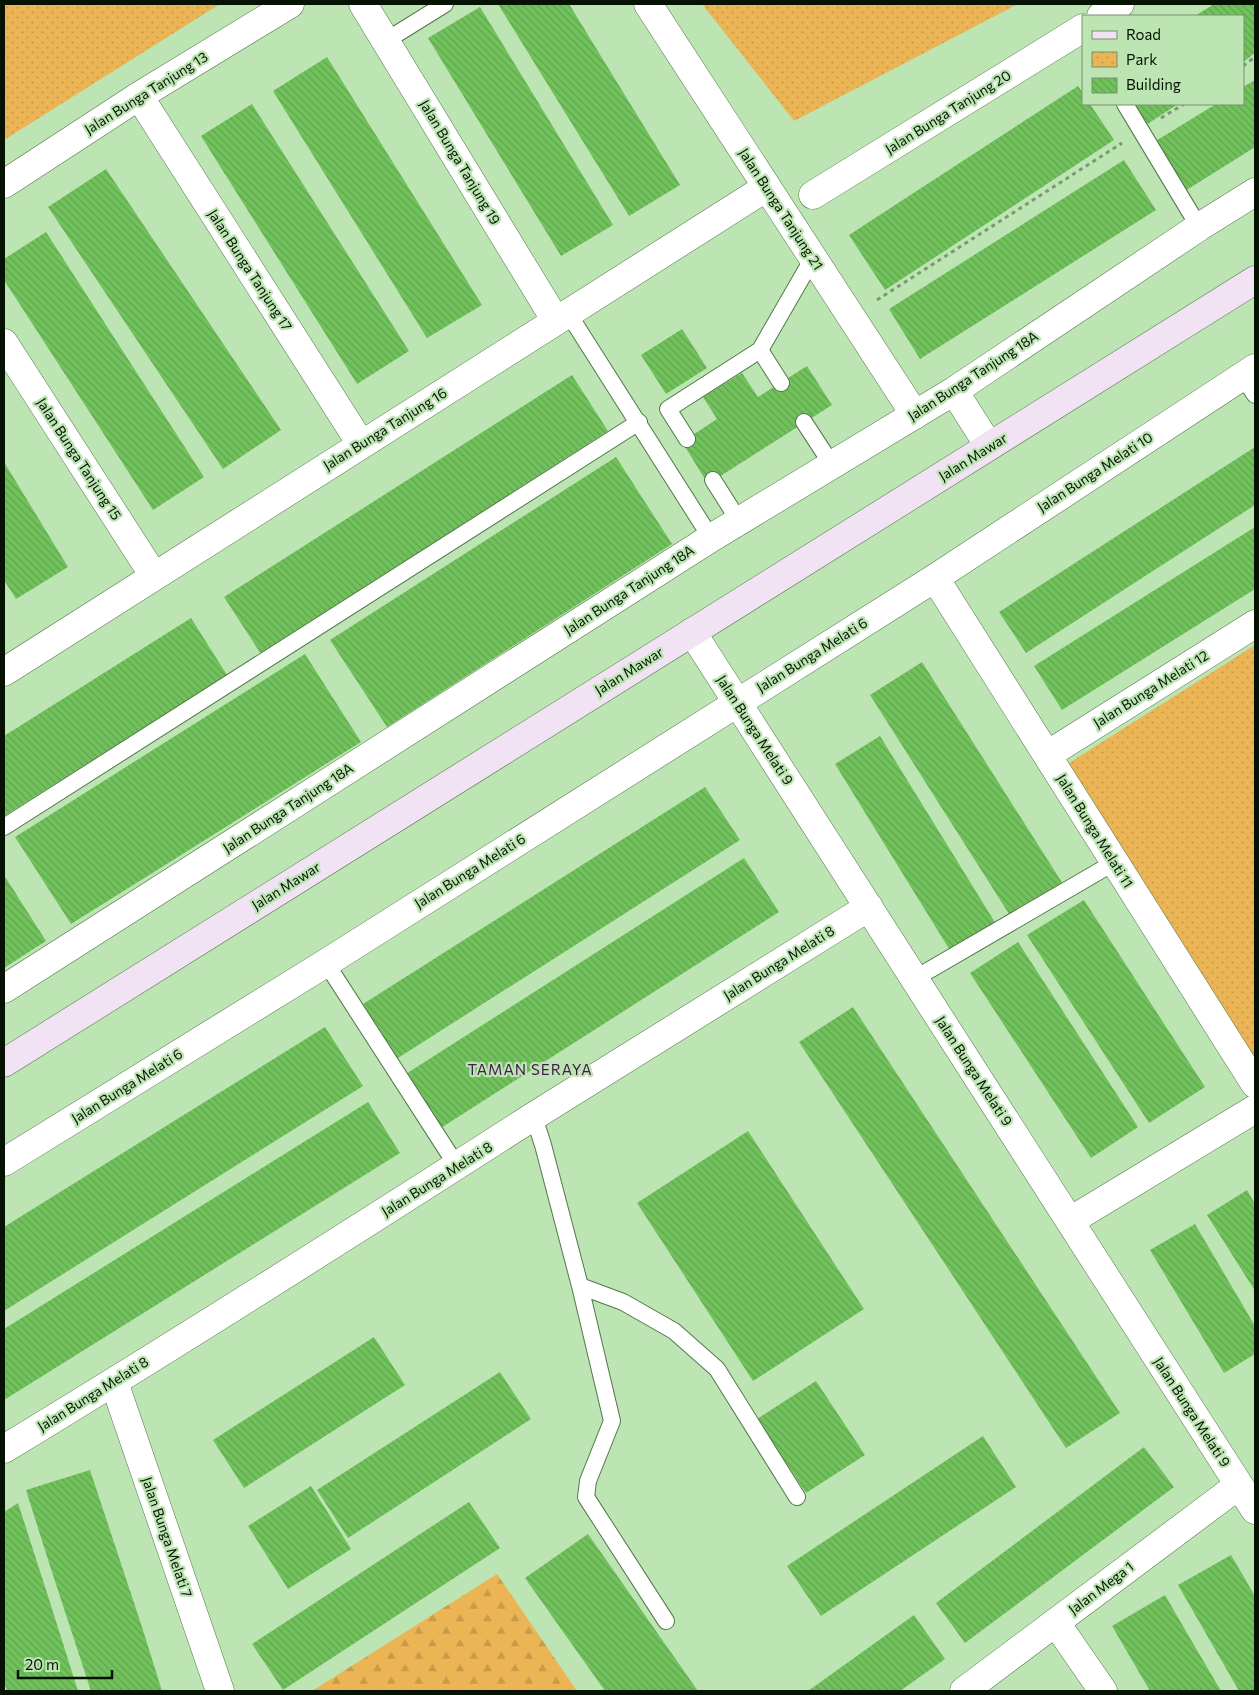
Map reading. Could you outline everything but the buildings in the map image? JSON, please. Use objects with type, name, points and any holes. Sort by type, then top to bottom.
[{"type":"street","name":"Jalan Bunga Tanjung 13","points":[[4,184],[139,96],[290,4]]},
{"type":"street","name":"Jalan Bunga Tanjung 19","points":[[363,4],[562,317]]},
{"type":"street","name":"Jalan Bunga Tanjung 21","points":[[648,4],[915,415]]},
{"type":"street","name":"Jalan Bunga Tanjung 20","points":[[1104,15],[1120,4]]},
{"type":"street","name":"Jalan Bunga Tanjung 20","points":[[812,196],[1082,29]]},
{"type":"street","name":"Jalan Bunga Tanjung 17","points":[[139,96],[361,444]]},
{"type":"street","name":"Jalan Bunga Tanjung 16","points":[[4,672],[766,187]]},
{"type":"street","name":"Jalan Bunga Tanjung 18A","points":[[4,989],[711,538],[954,391],[1199,227],[1255,192]]},
{"type":"street","name":"Jalan Mawar","points":[[4,1063],[1255,280]]},
{"type":"street","name":"Jalan Bunga Tanjung 15","points":[[4,343],[154,576]]},
{"type":"street","name":"Jalan Bunga Melati 10","points":[[935,578],[1251,379]]},
{"type":"street","points":[[954,391],[989,446]]},
{"type":"street","name":"Jalan Bunga Melati 6","points":[[4,1162],[326,962],[935,578]]},
{"type":"street","name":"Jalan Bunga Melati 11","points":[[935,578],[1255,1084]]},
{"type":"street","name":"Jalan Bunga Melati 12","points":[[1047,755],[1255,624]]},
{"type":"street","name":"Jalan Bunga Melati 9","points":[[692,632],[1255,1510]]},
{"type":"street","name":"Jalan Bunga Melati 8","points":[[4,1449],[114,1382],[868,907]]},
{"type":"street","points":[[1070,1221],[1255,1109]]},
{"type":"street","name":"Jalan Bunga Melati 7","points":[[114,1382],[220,1691]]},
{"type":"street","name":"Jalan Mega 1","points":[[964,1691],[1239,1485]]},
{"type":"street","points":[[1056,1622],[1103,1691]]},
{"type":"lane","points":[[387,40],[445,4]]},
{"type":"lane","points":[[1126,105],[1199,227]]},
{"type":"lane","points":[[686,439],[668,409],[760,350],[812,258]]},
{"type":"lane","points":[[562,317],[639,422],[711,538]]},
{"type":"lane","points":[[760,350],[781,383]]},
{"type":"lane","points":[[4,827],[639,422]]},
{"type":"lane","points":[[804,422],[832,465]]},
{"type":"lane","points":[[713,480],[739,521]]},
{"type":"lane","points":[[914,978],[1114,862]]},
{"type":"lane","points":[[326,962],[457,1166]]},
{"type":"lane","points":[[534,1116],[580,1286],[612,1422],[588,1480],[586,1497],[666,1621]]},
{"type":"lane","points":[[580,1286],[623,1302],[674,1331],[717,1369],[797,1497]]},
{"type":"path","points":[[1244,65],[1255,58]]},
{"type":"path","points":[[851,316],[1182,105]]},
{"type":"green space","points":[[4,4],[220,4],[4,140]]},
{"type":"green space","points":[[702,4],[1018,4],[794,121]]},
{"type":"green space","points":[[1255,645],[1255,1079],[1066,765]]},
{"type":"green space","points":[[497,1574],[577,1691],[312,1691]]},
{"type":"district","name":"TAMAN SERAYA","points":[[530,1070]]}]
